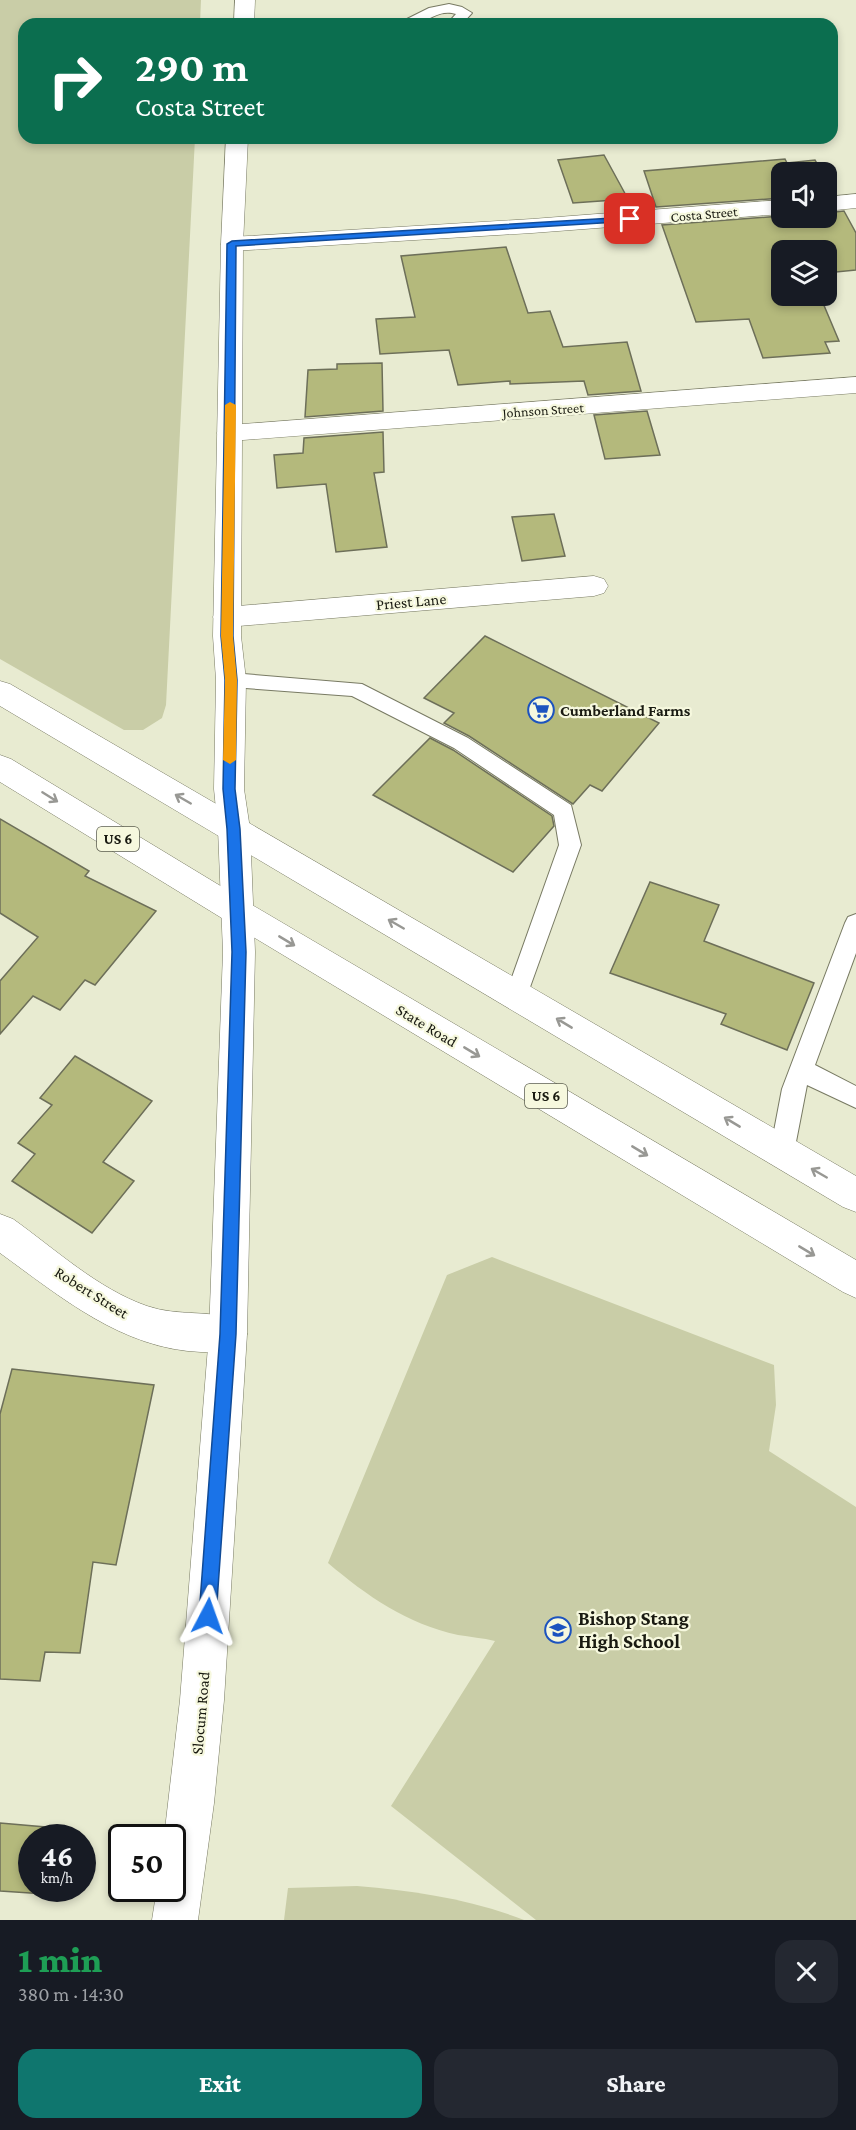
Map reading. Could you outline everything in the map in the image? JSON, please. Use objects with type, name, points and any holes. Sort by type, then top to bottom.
[{"type":"main road","points":[[244,18],[245,0]]},
{"type":"main road","name":"Slocum Road","points":[[176,1920],[192,1803],[202,1700],[228,1334],[239,952],[234,829],[229,789],[231,680],[227,616],[232,244],[237,144]]},
{"type":"main road","points":[[837,203],[856,201]]},
{"type":"main road","name":"Costa Street","points":[[232,244],[567,224],[771,208]]},
{"type":"main road","name":"Johnson Street","points":[[230,433],[856,385]]},
{"type":"main road","name":"Priest Lane","points":[[227,616],[594,586]]},
{"type":"main road","points":[[0,692],[856,1194]]},
{"type":"main road","name":"State Road","points":[[0,767],[236,911],[856,1280]]},
{"type":"main road","name":"Robert Street","points":[[0,1231],[90,1294],[139,1321],[163,1329],[228,1334]]},
{"type":"lane","points":[[413,18],[427,9],[446,4],[459,7],[465,13],[460,18]]},
{"type":"lane","points":[[231,680],[355,689],[461,742],[564,811],[570,845],[517,994]]},
{"type":"lane","points":[[782,1152],[794,1089],[856,923]]},
{"type":"lane","points":[[801,1070],[856,1098]]},
{"type":"green space","points":[[0,0],[201,0],[200,18],[18,18],[18,144],[195,144],[166,705],[162,718],[143,730],[124,730],[0,659]]},
{"type":"green space","points":[[492,1257],[774,1365],[776,1405],[769,1451],[856,1507],[856,1920],[536,1920],[391,1806],[495,1641],[458,1635],[422,1624],[388,1607],[328,1563],[447,1275]]},
{"type":"green space","points":[[357,1886],[442,1897],[524,1920],[284,1920],[288,1888]]},
{"type":"building","points":[[604,155],[628,199],[573,203],[558,160]]},
{"type":"building","points":[[785,159],[786,162],[771,162],[771,199],[656,207],[644,171]]},
{"type":"building","points":[[844,211],[856,233],[856,270],[837,272],[837,240],[771,240],[771,306],[824,306],[839,341],[825,342],[830,353],[763,358],[749,319],[696,322],[662,225],[771,217],[771,228],[837,228],[837,212]]},
{"type":"building","points":[[506,247],[528,313],[550,311],[563,347],[627,342],[641,391],[588,395],[584,381],[510,384],[510,381],[458,385],[449,350],[380,354],[376,319],[415,317],[401,256]]},
{"type":"building","points":[[382,363],[383,411],[305,417],[308,370],[337,369],[337,364]]},
{"type":"building","points":[[647,411],[660,455],[605,459],[594,415]]},
{"type":"building","points":[[383,432],[384,472],[374,473],[387,547],[336,552],[326,484],[277,488],[274,455],[303,453],[304,438]]},
{"type":"building","points":[[554,514],[565,556],[522,561],[512,517]]},
{"type":"building","name":"Cumberland Farms","points":[[485,636],[659,723],[602,791],[590,785],[573,804],[469,736],[444,723],[454,713],[424,698]]},
{"type":"building","points":[[430,738],[453,750],[552,816],[554,826],[513,872],[373,795]]},
{"type":"building","points":[[0,819],[89,871],[85,876],[156,911],[95,985],[85,980],[60,1010],[33,996],[0,1034],[0,981],[38,937],[0,913]]},
{"type":"building","points":[[650,882],[719,905],[704,941],[814,983],[787,1050],[721,1024],[726,1014],[610,973]]},
{"type":"building","points":[[75,1056],[152,1101],[103,1162],[134,1181],[92,1233],[12,1181],[35,1154],[18,1143],[52,1105],[40,1098]]},
{"type":"building","points":[[12,1369],[154,1385],[116,1565],[93,1562],[80,1653],[45,1652],[40,1681],[0,1679],[0,1414]]},
{"type":"building","points":[[0,1823],[18,1825],[18,1892],[0,1891]]},
{"type":"slow traffic","points":[[230,405],[227,636],[231,680],[230,760]]},
{"type":"place","name":"Cumberland Farms","points":[[541,710]]},
{"type":"place","name":"Bishop Stang High School","points":[[558,1630]]},
{"type":"route","points":[[208,1616],[228,1334],[239,952],[234,829],[229,789],[231,680],[227,636],[232,244],[630,219]]}]
